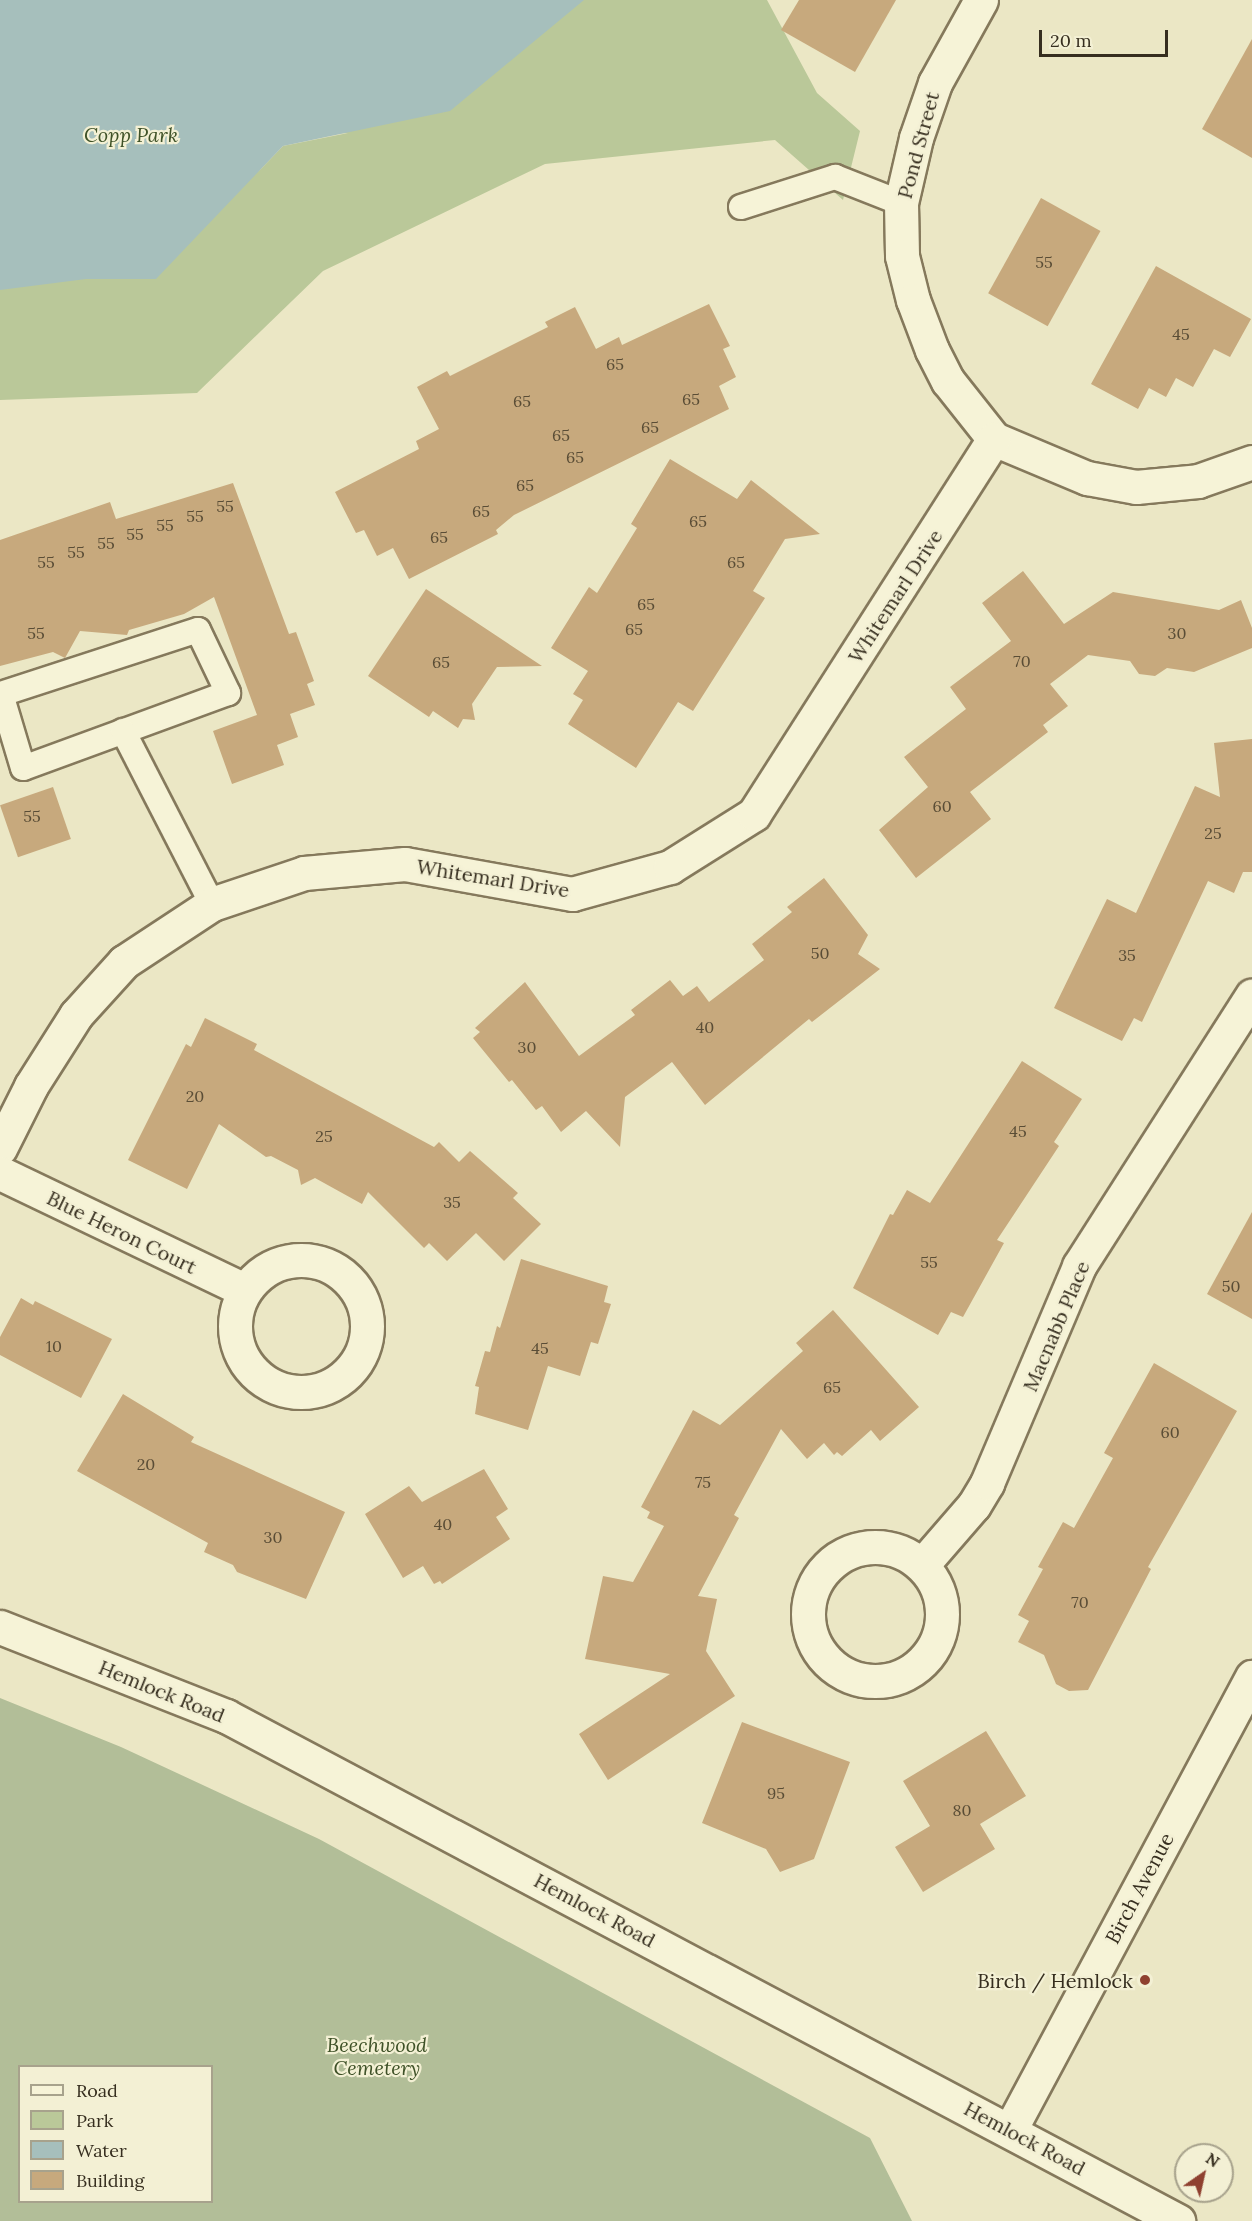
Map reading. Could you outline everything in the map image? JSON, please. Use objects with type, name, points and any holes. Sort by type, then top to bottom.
[{"type":"street","name":"Pond Street","points":[[981,0],[935,83],[916,138],[901,203],[902,256],[932,350],[948,381],[994,439],[1087,478],[1136,488],[1198,481],[1252,462]]},
{"type":"street","name":"Whitemarl Drive","points":[[0,1148],[31,1086],[76,1015],[124,962],[212,904],[304,873],[405,864],[572,894],[670,867],[754,814],[994,439]]},
{"type":"street","name":"Macnabb Place","points":[[922,1565],[974,1505],[987,1483],[1079,1266],[1252,996]]},
{"type":"street","name":"Blue Heron Court","points":[[0,1173],[244,1290]]},
{"type":"street","points":[[287,1262],[318,1262],[338,1271],[358,1295],[367,1325],[364,1346],[353,1366],[337,1381],[316,1390],[283,1389],[254,1373],[241,1355],[235,1333],[236,1310],[244,1290],[258,1274],[287,1262]]},
{"type":"street","points":[[880,1546],[902,1552],[922,1565],[934,1582],[942,1603],[942,1624],[935,1645],[922,1662],[905,1674],[884,1681],[863,1680],[842,1674],[824,1659],[812,1639],[807,1617],[809,1594],[820,1574],[836,1558],[857,1548],[880,1546]]},
{"type":"street","name":"Hemlock Road","points":[[0,1627],[226,1716],[1178,2221]]},
{"type":"street","name":"Birch Avenue","points":[[1010,2130],[1252,1677]]},
{"type":"lane","points":[[741,207],[835,177],[901,203]]},
{"type":"lane","points":[[198,630],[228,693],[123,731],[23,768],[1,694],[198,630]]},
{"type":"lane","points":[[123,731],[212,904]]},
{"type":"green space","points":[[0,0],[767,0],[817,93],[860,131],[843,200],[775,140],[545,164],[323,271],[197,393],[0,400]],"holes":[[[348,133],[283,146],[258,172],[289,135]]]},
{"type":"green space","name":"Beechwood Cemetery","points":[[0,1698],[121,1747],[319,1839],[870,2138],[912,2221],[0,2221]]},
{"type":"water","name":"Copp Park","points":[[0,0],[584,0],[450,111],[283,146],[156,279],[86,279],[0,290]]},
{"type":"building","points":[[799,0],[896,0],[855,72],[781,30]]},
{"type":"building","points":[[1252,39],[1252,158],[1202,129]]},
{"type":"building","points":[[1041,198],[1100,231],[1048,326],[988,293]]},
{"type":"building","points":[[1156,266],[1251,319],[1230,357],[1214,349],[1193,387],[1176,378],[1166,397],[1149,388],[1138,409],[1091,384]]},
{"type":"building","points":[[709,304],[730,346],[723,349],[736,377],[719,386],[729,409],[514,515],[496,530],[498,534],[409,579],[393,548],[377,556],[364,530],[356,533],[335,492],[419,449],[416,441],[439,429],[417,387],[447,371],[450,376],[548,327],[545,322],[575,307],[596,349],[619,337],[622,345]]},
{"type":"building","points":[[670,459],[737,499],[751,480],[820,534],[785,539],[753,591],[765,598],[693,711],[678,702],[636,768],[568,724],[583,700],[573,694],[588,671],[551,648],[589,587],[597,593],[637,528],[631,524]]},
{"type":"building","points":[[233,483],[289,634],[296,632],[314,681],[307,684],[315,705],[290,714],[298,737],[277,745],[284,765],[232,784],[213,731],[257,715],[214,597],[184,614],[129,630],[127,635],[80,631],[65,658],[53,652],[0,666],[0,540],[110,502],[116,519]]},
{"type":"building","points":[[1023,571],[1064,624],[1113,592],[1219,610],[1241,600],[1252,628],[1252,648],[1194,672],[1167,668],[1155,676],[1139,674],[1130,661],[1088,655],[1050,684],[1068,706],[1043,725],[1048,732],[970,792],[991,819],[916,878],[879,830],[928,787],[904,757],[966,709],[950,687],[1011,641],[982,603]]},
{"type":"building","points":[[426,589],[542,666],[497,667],[472,704],[475,720],[463,719],[458,728],[433,711],[429,717],[368,676]]},
{"type":"building","points":[[1252,739],[1252,872],[1243,872],[1234,893],[1208,881],[1142,1022],[1134,1018],[1122,1041],[1054,1008],[1107,899],[1136,913],[1195,786],[1220,797],[1214,743]]},
{"type":"building","points":[[53,787],[71,839],[18,857],[0,805]]},
{"type":"building","points":[[824,878],[868,935],[858,954],[880,969],[812,1022],[809,1019],[705,1105],[672,1062],[625,1097],[620,1147],[586,1111],[561,1132],[542,1106],[536,1110],[512,1080],[509,1082],[473,1038],[480,1032],[475,1028],[525,982],[579,1056],[635,1015],[631,1010],[670,980],[683,996],[697,986],[709,1002],[764,960],[752,944],[792,912],[787,907]]},
{"type":"building","points":[[205,1018],[257,1044],[254,1050],[434,1147],[439,1142],[459,1162],[470,1151],[518,1193],[513,1198],[541,1224],[504,1261],[476,1233],[447,1261],[429,1243],[424,1248],[368,1192],[362,1204],[315,1178],[301,1185],[298,1170],[271,1156],[266,1157],[219,1124],[187,1189],[128,1160],[186,1044],[191,1047]]},
{"type":"building","points":[[1022,1061],[1082,1099],[1054,1142],[1059,1146],[997,1240],[1004,1243],[963,1317],[951,1312],[938,1335],[853,1288],[890,1214],[893,1215],[907,1190],[930,1203]]},
{"type":"building","points":[[1252,1212],[1252,1319],[1207,1294]]},
{"type":"building","points":[[521,1259],[608,1286],[604,1302],[611,1304],[598,1344],[591,1342],[580,1376],[548,1366],[528,1430],[475,1414],[479,1387],[475,1386],[485,1351],[490,1352],[497,1326],[500,1328]]},
{"type":"building","points":[[21,1298],[33,1305],[35,1301],[112,1339],[81,1398],[0,1355],[0,1337]]},
{"type":"building","points":[[833,1310],[919,1407],[880,1441],[871,1430],[842,1456],[837,1452],[834,1455],[824,1443],[807,1459],[781,1429],[734,1515],[739,1518],[698,1596],[717,1599],[706,1651],[735,1696],[608,1780],[579,1734],[670,1674],[585,1659],[603,1576],[633,1582],[664,1526],[647,1518],[650,1512],[641,1507],[693,1410],[720,1425],[803,1351],[796,1343]]},
{"type":"building","points":[[1154,1363],[1237,1411],[1148,1567],[1151,1569],[1088,1690],[1069,1691],[1056,1684],[1044,1655],[1018,1642],[1029,1621],[1018,1615],[1043,1569],[1038,1567],[1063,1522],[1074,1528],[1113,1458],[1104,1453]]},
{"type":"building","points":[[123,1394],[194,1437],[191,1442],[345,1512],[306,1599],[237,1572],[233,1565],[204,1552],[208,1543],[77,1471]]},
{"type":"building","points":[[484,1469],[508,1509],[496,1517],[510,1539],[442,1584],[440,1581],[434,1584],[423,1566],[403,1578],[365,1514],[409,1486],[422,1502]]},
{"type":"building","points":[[742,1722],[850,1762],[814,1859],[780,1872],[766,1849],[702,1823]]},
{"type":"building","points":[[986,1731],[1026,1796],[980,1824],[995,1849],[923,1892],[895,1847],[930,1826],[903,1781]]},
{"type":"place","name":"Birch / Hemlock","points":[[1145,1980]]}]
